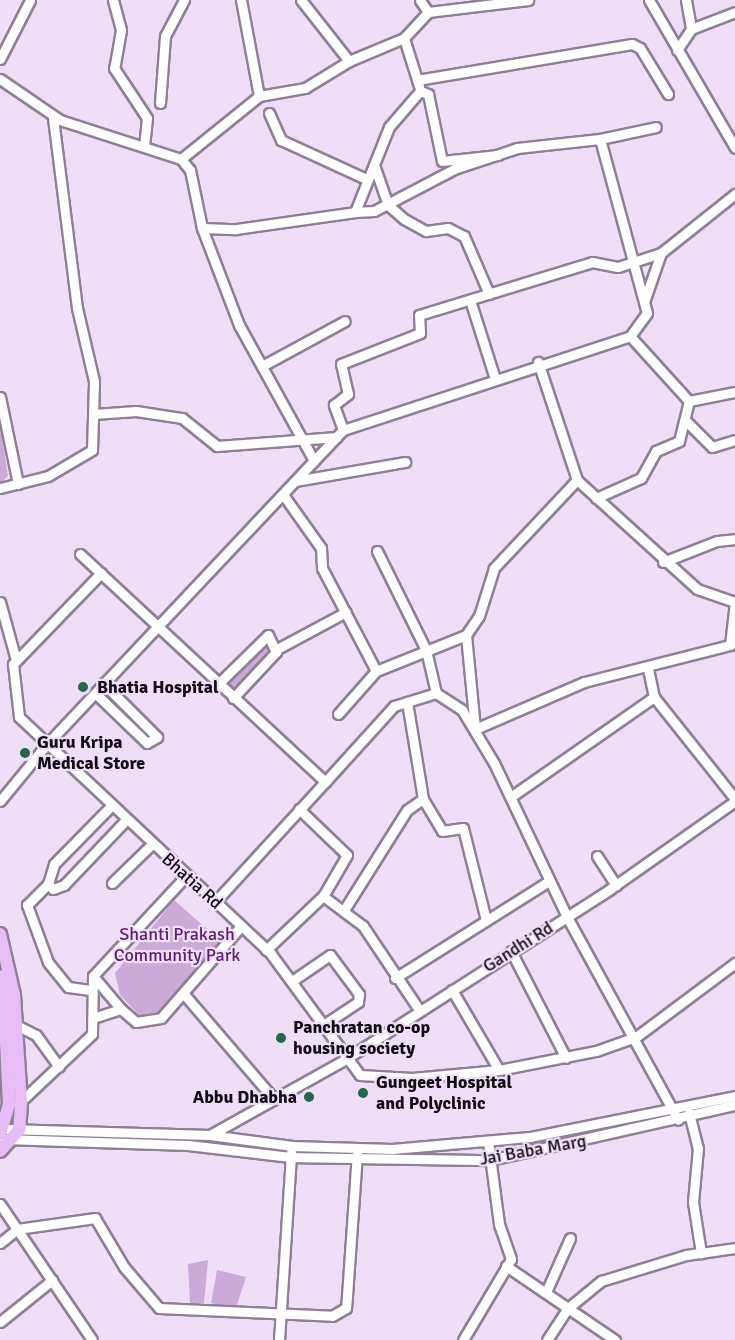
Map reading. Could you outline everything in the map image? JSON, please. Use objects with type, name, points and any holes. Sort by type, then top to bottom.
[{"type":"main road","points":[[0,934],[18,1026],[15,1105],[2,1134]]},
{"type":"main road","points":[[0,965],[7,1006],[19,1130],[13,1142],[0,1151]]},
{"type":"street","points":[[0,59],[30,0]]},
{"type":"street","points":[[113,0],[121,30],[114,68],[147,118],[144,145]]},
{"type":"street","points":[[160,103],[165,36],[184,0]]},
{"type":"street","points":[[241,0],[259,96]]},
{"type":"street","points":[[301,0],[350,61]]},
{"type":"street","points":[[420,0],[428,12]]},
{"type":"street","points":[[181,159],[259,96],[305,88],[350,61],[404,38],[428,12],[528,0]]},
{"type":"street","points":[[650,0],[735,148]]},
{"type":"street","points":[[686,0],[691,29]]},
{"type":"street","points":[[677,50],[691,29],[735,12]]},
{"type":"street","points":[[404,38],[420,91]]},
{"type":"street","points":[[417,80],[632,44],[640,48],[668,94]]},
{"type":"street","points":[[0,79],[53,117],[181,159],[190,170],[202,228],[239,325],[314,461]]},
{"type":"street","points":[[420,91],[428,94],[442,161],[600,139],[656,127]]},
{"type":"street","points":[[355,212],[366,179],[389,127],[420,91]]},
{"type":"street","points":[[268,113],[281,140],[366,179]]},
{"type":"street","points":[[0,488],[48,476],[92,450],[94,381],[78,308],[53,117]]},
{"type":"street","points":[[94,414],[158,415],[182,418],[217,446],[340,434],[538,362],[630,336],[647,313],[631,263],[600,139]]},
{"type":"street","points":[[202,228],[236,229],[388,205],[454,170],[498,155]]},
{"type":"street","points":[[375,159],[376,180],[388,205],[423,230],[448,228],[464,236],[489,294]]},
{"type":"street","points":[[340,434],[334,405],[348,394],[341,364],[420,333],[419,315],[592,262],[631,263],[661,253],[735,194]]},
{"type":"street","points":[[644,302],[661,253]]},
{"type":"street","points":[[470,300],[495,379]]},
{"type":"street","points":[[262,366],[345,321]]},
{"type":"street","points":[[630,336],[689,401]]},
{"type":"street","points":[[475,729],[545,695],[730,645],[735,602],[706,595],[663,562],[578,480],[538,362]]},
{"type":"street","points":[[689,401],[735,392]]},
{"type":"street","points":[[0,397],[18,484]]},
{"type":"street","points":[[596,498],[641,478],[656,451],[679,441],[686,422],[689,401]]},
{"type":"street","points":[[686,422],[712,447],[735,440]]},
{"type":"street","points":[[0,801],[46,745],[103,683],[284,496],[295,481],[340,434]]},
{"type":"street","points":[[295,481],[405,462]]},
{"type":"street","points":[[338,714],[376,671],[466,635],[479,616],[494,568],[578,480]]},
{"type":"street","points":[[284,496],[321,548],[322,567],[376,671]]},
{"type":"street","points":[[663,562],[717,541],[735,539]]},
{"type":"street","points":[[377,551],[426,650],[436,693],[462,710],[475,729],[512,796],[567,917],[636,1037],[676,1115]]},
{"type":"street","points":[[80,554],[159,624],[218,684],[325,782]]},
{"type":"street","points":[[16,660],[100,573]]},
{"type":"street","name":"Bhatia Rd","points":[[0,602],[16,660],[11,669],[19,717],[46,745],[266,950],[292,981],[344,1060]]},
{"type":"street","points":[[233,698],[278,649],[346,612]]},
{"type":"street","points":[[466,635],[475,729]]},
{"type":"street","points":[[218,684],[263,636],[278,649]]},
{"type":"street","points":[[648,669],[654,697],[735,800]]},
{"type":"street","points":[[95,693],[147,743],[157,737],[103,683]]},
{"type":"street","points":[[216,902],[394,706],[436,693]]},
{"type":"street","points":[[512,796],[654,697]]},
{"type":"street","points":[[113,711],[122,701]]},
{"type":"street","points":[[407,702],[423,799],[442,831],[463,828],[486,920]]},
{"type":"street","points":[[344,910],[402,817],[423,799]]},
{"type":"street","name":"Gandhi Rd","points":[[210,1135],[344,1060],[616,885],[735,800]]},
{"type":"street","points":[[90,990],[68,987],[39,946],[27,905],[48,884],[54,864],[111,806]]},
{"type":"street","points":[[266,950],[323,896],[347,855],[299,809]]},
{"type":"street","points":[[48,884],[52,889],[64,885],[126,820]]},
{"type":"street","points":[[112,882],[152,844]]},
{"type":"street","points":[[597,856],[616,885]]},
{"type":"street","points":[[15,1105],[59,1067],[92,1034],[90,990],[93,976],[186,876]]},
{"type":"street","points":[[395,978],[549,881]]},
{"type":"street","points":[[323,896],[363,926],[395,978],[420,1011]]},
{"type":"street","points":[[93,976],[121,1009],[136,1022],[149,1023],[161,1018],[241,926]]},
{"type":"street","points":[[511,951],[566,1058]]},
{"type":"street","points":[[292,981],[330,955],[353,985],[358,1002],[322,1026]]},
{"type":"street","points":[[344,1060],[360,1075],[376,1078],[499,1070],[566,1058],[636,1037],[735,963]]},
{"type":"street","points":[[452,990],[499,1070]]},
{"type":"street","points":[[183,993],[273,1098]]},
{"type":"street","points":[[93,1018],[121,1009]]},
{"type":"street","points":[[18,1026],[36,1035],[59,1067]]},
{"type":"street","name":"Jai Baba Marg","points":[[689,1112],[735,1096]]},
{"type":"street","name":"Jai Baba Marg","points":[[2,1134],[13,1142],[208,1146],[290,1157],[490,1160],[689,1112],[735,1105]]},
{"type":"street","points":[[689,1112],[698,1148],[693,1202],[701,1253]]},
{"type":"street","name":"Jai Baba Marg","points":[[2,1134],[19,1130],[210,1135],[292,1146],[357,1148],[488,1142],[676,1115]]},
{"type":"street","points":[[208,1146],[210,1135]]},
{"type":"street","points":[[463,1340],[511,1259],[488,1142]]},
{"type":"street","points":[[280,1340],[292,1146]]},
{"type":"street","points":[[0,1243],[17,1229],[95,1218],[124,1267],[159,1308],[280,1316],[332,1316],[346,1308],[357,1148]]},
{"type":"street","points":[[0,1204],[92,1340]]},
{"type":"street","points":[[546,1292],[570,1238]]},
{"type":"street","points":[[547,1340],[567,1308],[601,1281],[701,1253],[735,1248]]},
{"type":"street","points":[[506,1266],[615,1340]]},
{"type":"street","points":[[0,1322],[52,1280]]},
{"type":"street","points":[[77,1340],[84,1331]]},
{"type":"green space","points":[[0,425],[8,476],[0,484]]},
{"type":"green space","points":[[265,639],[276,651],[235,691],[226,682]]},
{"type":"green space","name":"Shanti Prakash Community Park","points":[[174,900],[223,943],[155,1015],[139,1015],[120,995],[115,973]]},
{"type":"green space","points":[[208,1260],[204,1303],[190,1304],[188,1264]]},
{"type":"green space","points":[[217,1270],[246,1277],[236,1308],[211,1303]]},
{"type":"place","name":"Bhatia Hospital","points":[[83,687]]},
{"type":"place","name":"Guru Kripa Medical Store","points":[[25,753]]},
{"type":"place","name":"Panchratan co-op housing society","points":[[281,1038]]},
{"type":"place","name":"Gungeet Hospital and Polyclinic","points":[[363,1093]]},
{"type":"place","name":"Abbu Dhabha","points":[[309,1097]]}]
